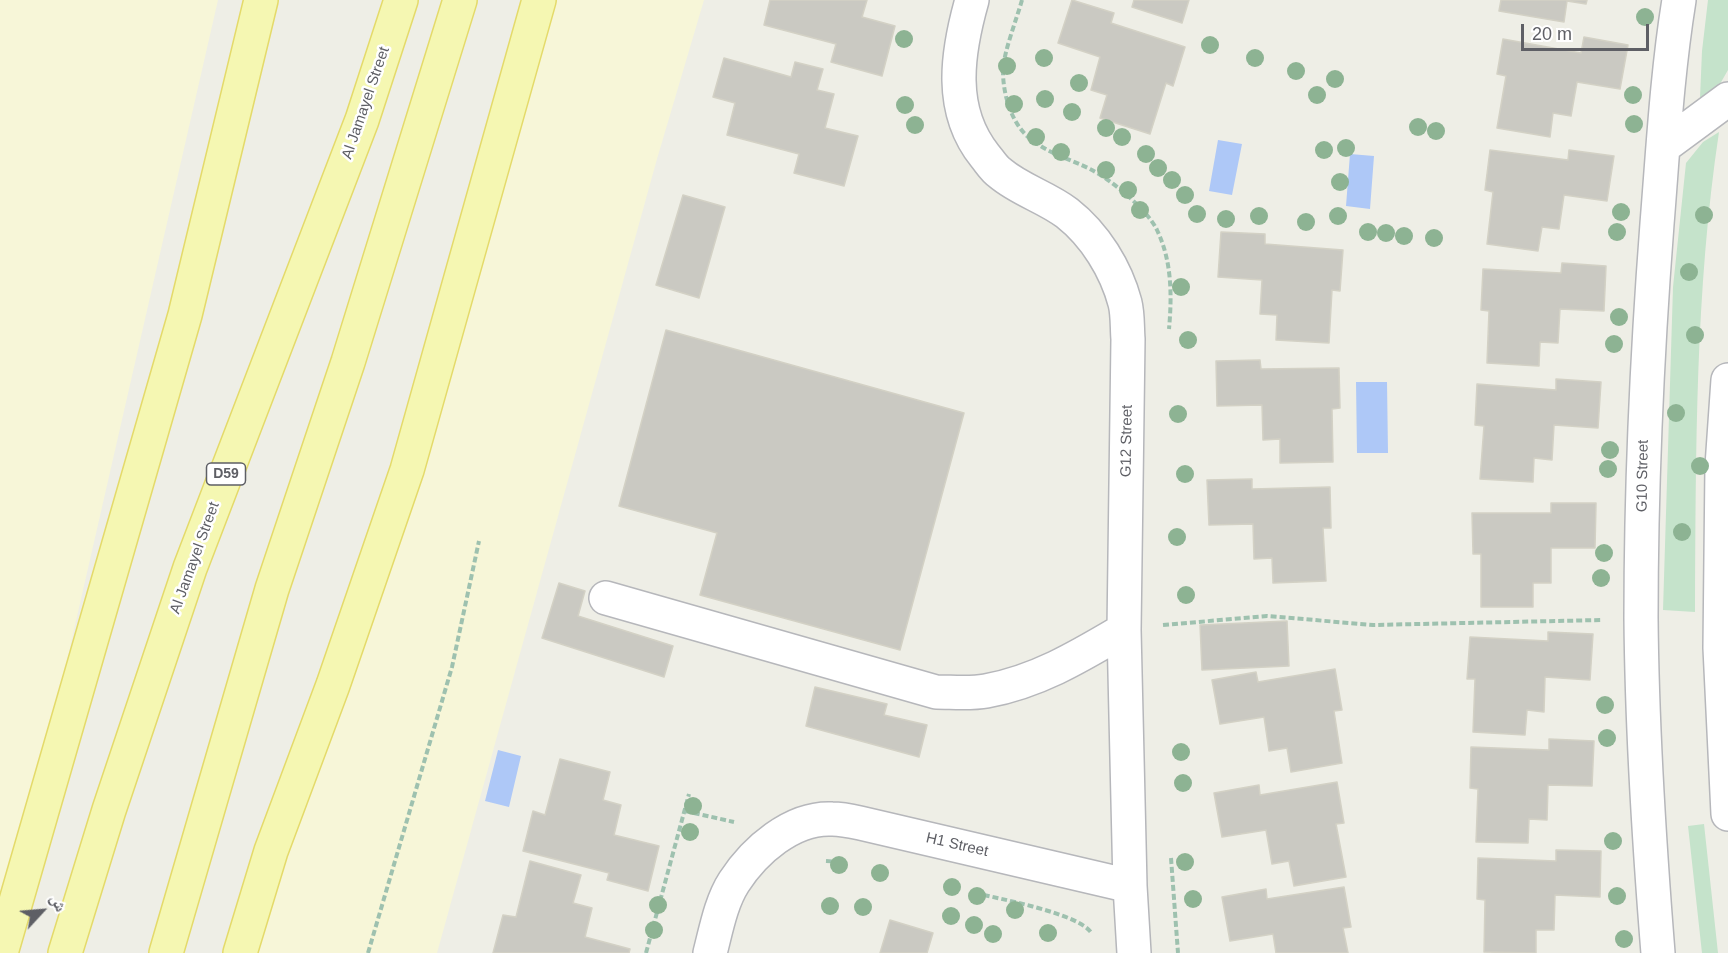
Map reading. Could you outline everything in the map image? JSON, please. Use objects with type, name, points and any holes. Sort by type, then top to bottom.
[{"type":"main road","points":[[0,953],[185,315],[261,0]]},
{"type":"main road","name":"Al Jamayel Street","points":[[66,953],[109,810],[190,568],[362,120],[402,0]]},
{"type":"main road","points":[[166,953],[272,590],[351,350],[460,0]]},
{"type":"main road","points":[[240,953],[271,851],[333,685],[407,470],[539,0]]},
{"type":"street","name":"G12 Street","points":[[972,0],[959,50],[957,84],[963,117],[978,147],[999,173],[1066,213],[1093,238],[1113,270],[1125,304],[1128,339],[1124,630],[1134,953]]},
{"type":"street","name":"G10 Street","points":[[1658,953],[1647,813],[1641,620],[1644,451],[1651,304],[1663,147],[1678,0]]},
{"type":"street","points":[[1663,147],[1728,99]]},
{"type":"street","points":[[1728,380],[1722,466],[1720,648],[1728,814]]},
{"type":"street","points":[[606,598],[936,692],[985,692],[1035,678],[1076,659],[1124,630]]},
{"type":"street","name":"H1 Street","points":[[710,953],[719,918],[732,883],[755,854],[784,832],[808,822],[830,819],[860,823],[1131,886]]},
{"type":"path","points":[[368,953],[452,668],[479,541]]},
{"type":"path","points":[[1124,630],[1267,616],[1373,625],[1641,620]]},
{"type":"path","points":[[646,953],[690,794]]},
{"type":"path","points":[[824,861],[846,862]]},
{"type":"path","points":[[971,892],[1073,918],[1089,927],[1094,938]]},
{"type":"shaded area","points":[[1708,0],[1728,0],[1728,70],[1720,84],[1700,98],[1702,51]]},
{"type":"shaded area","points":[[1719,132],[1705,251],[1698,371],[1695,612],[1663,610],[1673,287],[1686,163],[1703,142]]},
{"type":"shaded area","points":[[1704,824],[1718,953],[1702,953],[1688,826]]},
{"type":"sand","points":[[0,0],[218,0],[0,953]]},
{"type":"sand","points":[[550,0],[704,0],[657,159],[437,953],[240,953]]},
{"type":"water","points":[[1218,140],[1242,144],[1232,195],[1209,191]]},
{"type":"water","points":[[1350,154],[1374,156],[1370,209],[1346,206]]},
{"type":"water","points":[[1356,382],[1387,382],[1388,453],[1357,453]]},
{"type":"water","points":[[498,750],[521,756],[509,807],[485,801]]},
{"type":"building","points":[[770,0],[867,0],[862,17],[895,26],[882,76],[831,62],[836,44],[764,25]]},
{"type":"building","points":[[1072,0],[1114,13],[1111,23],[1185,47],[1173,86],[1166,83],[1150,134],[1100,118],[1107,95],[1091,90],[1100,57],[1058,43]]},
{"type":"building","points":[[1134,0],[1189,0],[1182,23],[1132,7]]},
{"type":"building","points":[[1501,0],[1587,0],[1586,4],[1567,1],[1564,22],[1499,11]]},
{"type":"building","points":[[1584,37],[1628,45],[1620,89],[1577,82],[1571,116],[1553,113],[1550,137],[1497,128],[1506,76],[1497,74],[1503,39],[1581,53]]},
{"type":"building","points":[[724,58],[791,77],[795,62],[823,69],[817,90],[834,94],[825,128],[858,136],[844,186],[794,173],[799,154],[727,135],[735,103],[713,97]]},
{"type":"building","points":[[1490,150],[1568,160],[1569,150],[1614,156],[1607,201],[1564,195],[1559,229],[1542,227],[1538,251],[1487,244],[1493,192],[1485,190]]},
{"type":"building","points":[[683,195],[725,207],[699,298],[656,285]]},
{"type":"building","points":[[1221,232],[1265,234],[1265,244],[1343,250],[1340,291],[1332,290],[1329,343],[1276,340],[1277,315],[1260,314],[1262,280],[1218,277]]},
{"type":"building","points":[[1562,263],[1606,266],[1604,311],[1560,309],[1558,343],[1540,342],[1539,366],[1487,363],[1489,311],[1481,310],[1483,269],[1561,273]]},
{"type":"building","points":[[666,330],[964,413],[900,650],[700,595],[717,533],[619,506]]},
{"type":"building","points":[[1260,360],[1261,369],[1339,368],[1340,408],[1332,409],[1333,462],[1280,463],[1280,439],[1263,440],[1262,405],[1217,406],[1216,361]]},
{"type":"building","points":[[1556,379],[1601,382],[1598,428],[1554,425],[1552,460],[1534,458],[1533,482],[1480,479],[1484,426],[1475,425],[1477,384],[1556,390]]},
{"type":"building","points":[[1252,479],[1252,489],[1330,487],[1331,528],[1323,528],[1326,581],[1273,583],[1272,558],[1254,559],[1253,524],[1209,525],[1207,480]]},
{"type":"building","points":[[1551,503],[1596,503],[1595,548],[1551,548],[1551,583],[1533,583],[1533,607],[1481,607],[1481,554],[1473,554],[1472,513],[1551,513]]},
{"type":"building","points":[[559,583],[585,591],[578,616],[673,646],[664,677],[542,638]]},
{"type":"building","points":[[1287,621],[1289,666],[1202,670],[1200,625]]},
{"type":"building","points":[[1548,632],[1593,634],[1590,680],[1545,677],[1544,712],[1527,710],[1525,735],[1473,732],[1475,679],[1467,679],[1470,637],[1548,641]]},
{"type":"building","points":[[1335,669],[1342,710],[1334,711],[1342,763],[1291,772],[1287,748],[1269,751],[1264,717],[1220,724],[1212,680],[1256,672],[1258,682]]},
{"type":"building","points":[[815,687],[887,704],[884,715],[927,725],[919,757],[806,726]]},
{"type":"building","points":[[1549,739],[1594,741],[1592,786],[1548,785],[1547,820],[1529,819],[1528,843],[1476,842],[1478,789],[1470,788],[1471,747],[1549,750]]},
{"type":"building","points":[[560,759],[610,772],[603,800],[621,805],[614,835],[659,846],[648,891],[607,880],[609,873],[523,851],[533,811],[545,815]]},
{"type":"building","points":[[1337,782],[1344,823],[1336,824],[1346,877],[1294,886],[1289,861],[1272,864],[1266,830],[1222,837],[1214,793],[1259,785],[1260,795]]},
{"type":"building","points":[[1556,850],[1601,851],[1600,897],[1555,895],[1554,930],[1536,930],[1536,953],[1484,952],[1485,900],[1477,899],[1478,858],[1556,861]]},
{"type":"building","points":[[530,861],[581,875],[573,903],[592,908],[585,937],[630,949],[629,953],[493,953],[503,915],[516,917]]},
{"type":"building","points":[[1344,887],[1351,927],[1343,928],[1348,953],[1276,953],[1273,934],[1230,941],[1222,897],[1266,889],[1267,899]]},
{"type":"building","points":[[890,920],[933,933],[927,953],[880,953]]}]
